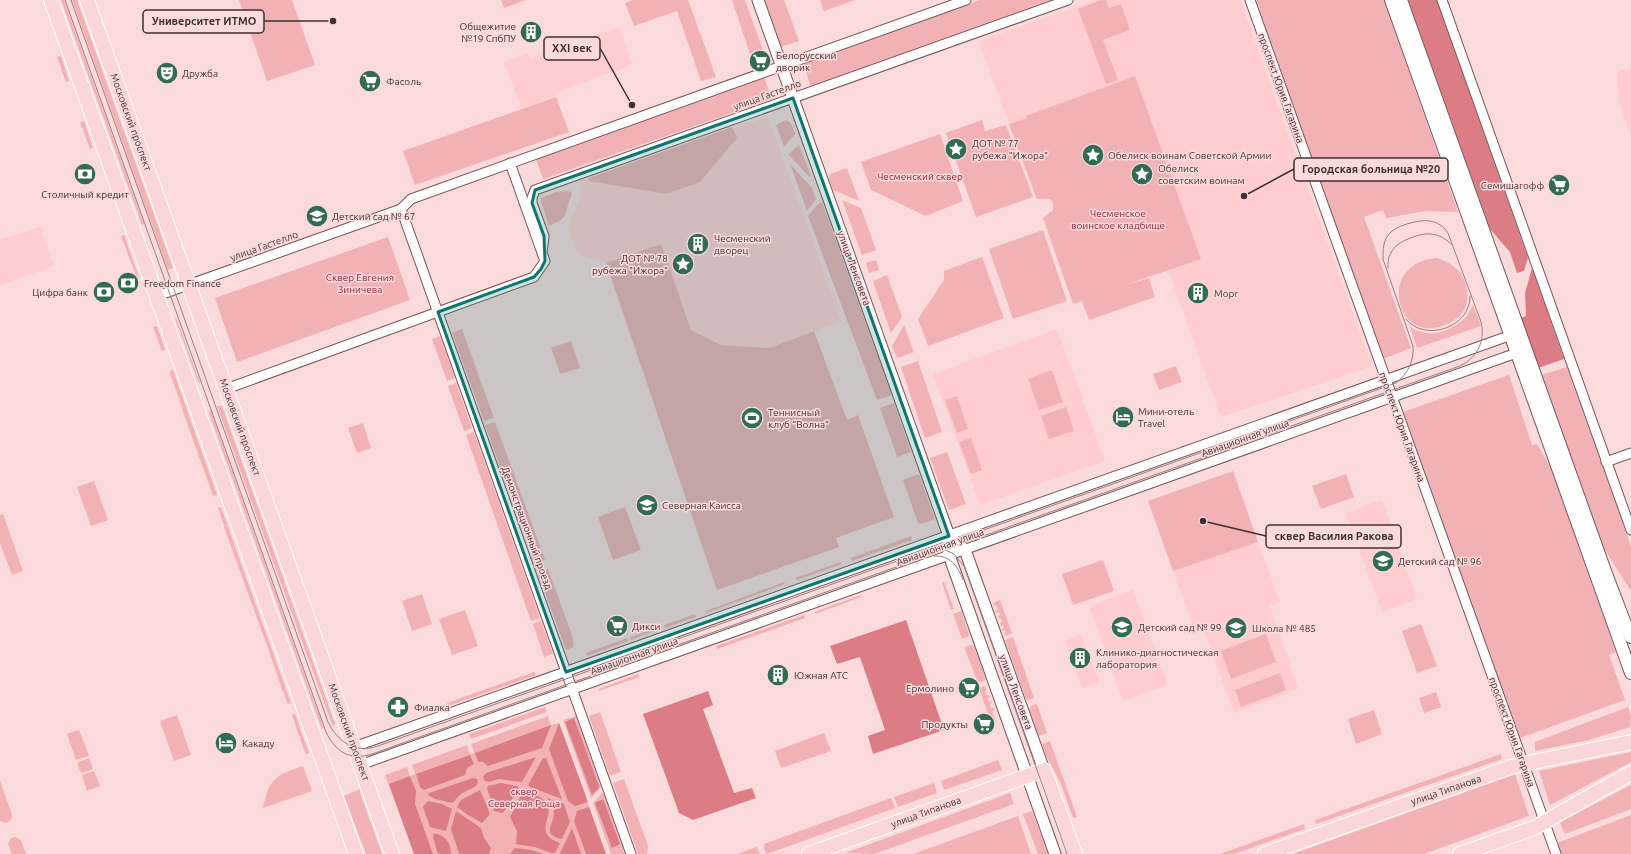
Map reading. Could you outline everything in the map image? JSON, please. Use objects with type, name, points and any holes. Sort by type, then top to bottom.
[{"type":"main road","points":[[51,0],[356,854]]},
{"type":"main road","name":"Московский проспект","points":[[88,0],[392,854]]},
{"type":"main road","points":[[1391,0],[1515,334],[1631,637]]},
{"type":"main road","points":[[1402,0],[1515,334]]},
{"type":"main road","points":[[1522,351],[1631,673]]},
{"type":"main road","name":"улица Типанова","points":[[1265,854],[1506,768],[1631,742]]},
{"type":"main road","name":"улица Типанова","points":[[809,854],[1044,770]]},
{"type":"main road","name":"улица Ленсовета","points":[[1044,770],[1075,854]]},
{"type":"main road","points":[[1460,854],[1534,828],[1544,821],[1631,774]]},
{"type":"street","name":"улица Ленсовета","points":[[758,0],[949,536],[949,555],[1055,854]]},
{"type":"street","name":"улица Гастелло","points":[[157,296],[401,209],[411,199],[966,0]]},
{"type":"street","name":"улица Гастелло","points":[[542,253],[544,236],[532,203],[535,190],[1068,0]]},
{"type":"street","name":"проспект Юрия Гагарина","points":[[1250,0],[1556,854]]},
{"type":"street","points":[[1442,0],[1631,530]]},
{"type":"street","name":"улица Гастелло","points":[[226,389],[534,277],[541,269],[545,261],[510,163]]},
{"type":"street","name":"Демонстрационный проезд","points":[[401,209],[631,854]]},
{"type":"street","name":"Авиационная улица","points":[[354,748],[1515,334]]},
{"type":"street","name":"Авиационная улица","points":[[360,765],[1522,351]]},
{"type":"street","points":[[1606,462],[1631,453]]},
{"type":"street","name":"улица Ленсовета","points":[[949,536],[965,550],[1044,770]]},
{"type":"highlighted area","points":[[793,98],[949,536],[566,672],[438,312],[534,277],[541,269],[545,261],[544,236],[532,203],[535,190]]},
{"type":"shaded area","points":[[1095,0],[1240,0],[1372,366],[1221,417],[1168,270],[1200,258],[1135,76],[1009,124],[979,41]]},
{"type":"shaded area","points":[[619,27],[632,65],[555,93],[556,96],[521,108],[504,62],[528,54],[530,59]]},
{"type":"shaded area","points":[[1631,68],[1631,136],[1620,105],[1617,83],[1618,72]]},
{"type":"shaded area","points":[[768,117],[841,321],[770,348],[721,345],[690,330],[661,244],[606,263],[578,254],[568,228],[581,195],[580,181]]},
{"type":"shaded area","points":[[40,227],[54,266],[0,285],[0,240]]},
{"type":"shaded area","points":[[1057,329],[1105,461],[980,505],[933,374]]},
{"type":"shaded area","name":"Детский сад № 96","points":[[1382,500],[1417,599],[1382,612],[1346,513]]},
{"type":"shaded area","name":"Школа № 485","points":[[1258,542],[1280,602],[1270,606],[1298,689],[1234,713],[1204,630],[1195,632],[1173,571]]},
{"type":"shaded area","name":"Детский сад № 99","points":[[1133,590],[1168,685],[1123,701],[1089,606]]},
{"type":"shaded area","name":"Клинико-диагностическая лаборатория","points":[[1081,634],[1099,682],[1082,688],[1065,641]]},
{"type":"green space","points":[[61,0],[64,0],[144,224],[142,225]]},
{"type":"green space","points":[[72,0],[77,0],[173,268],[168,270]]},
{"type":"green space","points":[[239,0],[292,0],[315,65],[267,81]]},
{"type":"green space","points":[[501,0],[526,0],[504,8]]},
{"type":"green space","points":[[632,0],[688,0],[716,77],[701,81],[677,11],[634,26],[625,3]]},
{"type":"green space","points":[[732,0],[745,0],[765,56],[752,60]]},
{"type":"green space","points":[[764,0],[784,0],[799,41],[780,47]]},
{"type":"green space","points":[[820,0],[855,0],[824,11]]},
{"type":"green space","points":[[980,0],[1052,0],[811,87],[803,64]]},
{"type":"green space","points":[[1101,0],[1106,0],[1109,8],[1121,4],[1130,30],[1103,40],[1118,80],[1106,84],[1078,9]]},
{"type":"green space","points":[[1256,0],[1384,0],[1458,212],[1426,211],[1386,218],[1383,210],[1364,217],[1411,348],[1383,359]]},
{"type":"green space","points":[[1408,0],[1437,0],[1528,258],[1524,271],[1517,273],[1510,252],[1490,229]]},
{"type":"green space","points":[[61,56],[69,81],[66,82],[57,57]]},
{"type":"green space","name":"Чесменское воинское кладбище","points":[[1135,76],[1201,259],[1125,285],[1149,278],[1155,297],[1089,320],[1082,301],[1073,304],[1043,218],[1053,210],[1053,203],[1050,199],[1037,199],[1009,124],[1027,118],[1026,116]]},
{"type":"green space","points":[[764,77],[772,99],[543,179],[536,159]]},
{"type":"green space","points":[[556,97],[569,132],[415,185],[403,151]]},
{"type":"green space","points":[[786,120],[791,123],[795,134],[784,147],[776,125]]},
{"type":"green space","name":"Чесменский сквер","points":[[982,120],[985,131],[1006,125],[1033,197],[976,217],[946,133]]},
{"type":"green space","points":[[84,121],[93,148],[90,149],[83,130],[84,128],[82,128],[80,122]]},
{"type":"green space","points":[[732,127],[737,138],[700,182],[666,194],[589,181],[589,178]]},
{"type":"green space","name":"Чесменский сквер","points":[[940,134],[963,201],[926,216],[871,190],[861,162]]},
{"type":"green space","points":[[799,145],[811,176],[809,177],[788,154]]},
{"type":"green space","points":[[790,164],[812,188],[816,199],[807,211]]},
{"type":"green space","points":[[847,168],[859,201],[833,190],[829,179],[830,174]]},
{"type":"green space","points":[[556,192],[571,192],[572,194],[566,214],[561,220],[549,226],[541,198]]},
{"type":"green space","points":[[842,200],[861,208],[876,250],[862,255]]},
{"type":"green space","points":[[822,202],[892,395],[877,400],[808,216],[818,204]]},
{"type":"green space","points":[[1043,230],[1067,301],[1013,319],[989,249]]},
{"type":"green space","points":[[124,235],[139,277],[136,278],[121,236]]},
{"type":"green space","name":"Сквер Евгения Зиничева","points":[[388,237],[410,300],[237,362],[215,298]]},
{"type":"green space","name":"Теннисный клуб “Волна”","points":[[661,244],[691,330],[721,345],[770,348],[814,331],[847,420],[858,415],[894,517],[836,538],[839,547],[717,590],[606,263]]},
{"type":"green space","points":[[982,257],[1004,318],[928,346],[918,319],[944,280],[944,271]]},
{"type":"green space","points":[[1437,258],[1458,270],[1464,279],[1468,297],[1462,313],[1453,321],[1442,326],[1426,328],[1413,323],[1404,313],[1399,300],[1400,286],[1406,273],[1418,263]]},
{"type":"green space","points":[[876,260],[879,270],[869,273],[866,263]]},
{"type":"green space","points":[[1532,268],[1564,359],[1538,368],[1521,318],[1526,316],[1525,293]]},
{"type":"green space","points":[[887,275],[902,317],[891,333],[873,281]]},
{"type":"green space","points":[[1473,305],[1481,326],[1417,348],[1410,327],[1424,333],[1438,333],[1445,331],[1465,318]]},
{"type":"green space","points":[[176,317],[200,383],[198,382],[175,318]]},
{"type":"green space","points":[[904,325],[914,352],[897,358],[892,346]]},
{"type":"green space","points":[[157,326],[165,350],[162,351],[160,347],[162,346],[160,346],[153,327]]},
{"type":"green space","points":[[462,329],[494,418],[484,421],[452,333]]},
{"type":"green space","points":[[440,336],[455,378],[447,381],[432,339]]},
{"type":"green space","points":[[571,341],[580,368],[560,374],[551,348]]},
{"type":"green space","points":[[918,361],[942,432],[925,438],[901,367]]},
{"type":"green space","points":[[1176,366],[1182,382],[1159,390],[1153,374]]},
{"type":"green space","points":[[1567,367],[1631,546],[1631,591],[1604,549],[1542,375]]},
{"type":"green space","points":[[173,370],[217,495],[213,496],[182,409],[183,407],[170,374],[170,371]]},
{"type":"green space","points":[[1052,370],[1063,402],[1039,410],[1028,379]]},
{"type":"green space","points":[[1509,375],[1532,445],[1537,444],[1551,468],[1616,652],[1609,655],[1625,700],[1520,738],[1403,412]]},
{"type":"green space","points":[[456,383],[472,428],[464,431],[448,386]]},
{"type":"green space","points":[[957,396],[968,429],[957,433],[945,400]]},
{"type":"green space","points":[[894,403],[911,452],[897,457],[880,408]]},
{"type":"green space","points":[[217,406],[222,406],[335,724],[333,727]]},
{"type":"green space","points":[[1066,407],[1074,431],[1049,439],[1041,416]]},
{"type":"green space","points":[[210,409],[324,729],[321,727],[209,413]]},
{"type":"green space","points":[[495,422],[545,560],[535,563],[485,425]]},
{"type":"green space","points":[[363,423],[371,448],[357,453],[348,428]]},
{"type":"green space","points":[[474,432],[540,618],[531,621],[466,435]]},
{"type":"green space","points":[[971,438],[982,470],[971,474],[959,442]]},
{"type":"green space","points":[[947,452],[966,504],[949,510],[930,458]]},
{"type":"green space","points":[[1233,471],[1258,542],[1173,571],[1148,501]]},
{"type":"green space","points":[[919,474],[935,519],[921,524],[918,523],[903,480]]},
{"type":"green space","points":[[1346,474],[1354,497],[1321,509],[1312,486]]},
{"type":"green space","points":[[94,481],[108,520],[91,526],[77,487]]},
{"type":"green space","points":[[221,507],[291,703],[288,704],[284,694],[285,693],[283,692],[268,645],[224,527],[225,525],[218,508]]},
{"type":"green space","points":[[625,507],[641,550],[613,560],[598,517]]},
{"type":"green space","points":[[3,514],[23,571],[12,575],[0,543],[0,515]]},
{"type":"green space","points":[[911,536],[912,540],[852,561],[851,558]]},
{"type":"green space","points":[[1103,560],[1114,591],[1073,605],[1062,574]]},
{"type":"green space","points":[[841,562],[842,564],[797,580],[795,578]]},
{"type":"green space","points":[[548,569],[572,635],[574,647],[566,650],[538,573]]},
{"type":"green space","points":[[784,582],[785,584],[706,613],[706,611]]},
{"type":"green space","points":[[942,582],[944,582],[954,609],[951,610]]},
{"type":"green space","points":[[422,594],[432,624],[412,631],[402,601]]},
{"type":"green space","points":[[861,595],[861,597],[815,614],[814,612]]},
{"type":"green space","points":[[1000,600],[1012,633],[1005,636],[1004,633],[1006,632],[1002,629],[1004,628],[1000,623],[1002,622],[1001,618],[999,619],[998,616],[1000,615],[999,612],[996,613],[996,610],[998,610],[996,605],[994,606],[993,603]]},
{"type":"green space","points":[[465,610],[478,646],[452,655],[439,619]]},
{"type":"green space","points":[[961,611],[969,634],[968,637],[962,639],[953,614]]},
{"type":"green space","points":[[695,614],[696,617],[665,628],[664,625]]},
{"type":"green space","points":[[804,615],[805,618],[717,649],[716,646]]},
{"type":"green space","points":[[906,620],[944,730],[873,754],[868,736],[885,730],[860,657],[837,664],[830,646]]},
{"type":"green space","points":[[541,621],[553,654],[544,657],[533,624]]},
{"type":"green space","points":[[1421,624],[1437,666],[1417,673],[1402,631]]},
{"type":"green space","points":[[660,627],[660,629],[631,640],[630,637]]},
{"type":"green space","points":[[1266,634],[1276,662],[1231,679],[1221,651]]},
{"type":"green space","points":[[1013,637],[1034,698],[1028,700],[1026,699],[1005,640]]},
{"type":"green space","points":[[627,638],[628,641],[587,656],[586,653]]},
{"type":"green space","points":[[971,645],[974,646],[986,680],[978,683],[964,647]]},
{"type":"green space","points":[[534,672],[536,675],[448,706],[447,703]]},
{"type":"green space","points":[[1280,673],[1286,690],[1241,707],[1235,690]]},
{"type":"green space","points":[[638,674],[639,677],[599,691],[599,689]]},
{"type":"green space","points":[[984,686],[987,690],[985,691],[987,695],[990,697],[988,698],[989,702],[991,701],[992,703],[990,704],[991,708],[994,708],[995,710],[992,711],[996,721],[991,723],[979,688]]},
{"type":"green space","points":[[708,691],[713,705],[703,709],[734,793],[752,788],[756,798],[693,820],[679,813],[643,714]]},
{"type":"green space","points":[[1436,692],[1441,707],[1424,713],[1419,698]]},
{"type":"green space","points":[[1037,704],[1047,733],[1039,736],[1029,709],[1031,706]]},
{"type":"green space","points":[[545,707],[547,712],[471,739],[469,734]]},
{"type":"green space","points":[[1628,707],[1631,717],[1630,727],[1589,740],[1535,751],[1535,742]]},
{"type":"green space","points":[[1374,710],[1382,734],[1356,744],[1348,719]]},
{"type":"green space","points":[[600,712],[621,772],[610,776],[589,716]]},
{"type":"green space","points":[[295,714],[309,753],[306,755],[292,715]]},
{"type":"green space","points":[[177,715],[191,755],[174,761],[160,721]]},
{"type":"green space","name":"сквер Северная Роща","points":[[548,716],[551,725],[559,723],[606,854],[414,854],[385,775],[407,767],[410,776],[415,774],[412,765],[467,745],[470,754],[474,753],[471,744]]},
{"type":"green space","points":[[576,716],[601,787],[591,798],[563,720]]},
{"type":"green space","points":[[574,718],[599,786],[599,788],[592,795],[565,722]]},
{"type":"green space","points":[[559,723],[588,802],[575,806],[568,801],[549,749]]},
{"type":"green space","points":[[551,725],[542,748],[488,766],[483,762],[478,762],[475,753]]},
{"type":"green space","points":[[79,730],[89,756],[76,760],[67,734]]},
{"type":"green space","points":[[824,733],[831,751],[781,768],[775,751]]},
{"type":"green space","points":[[1050,741],[1077,817],[1073,818],[1061,784],[1042,744]]},
{"type":"green space","points":[[1631,752],[1631,762],[1550,805],[1539,771]]},
{"type":"green space","points":[[1501,754],[1502,759],[1316,824],[1315,820]]},
{"type":"green space","points":[[470,755],[474,764],[467,768],[465,775],[424,790],[420,787],[416,774]]},
{"type":"green space","points":[[536,757],[522,782],[499,779],[489,782],[485,781],[483,777],[486,773]]},
{"type":"green space","points":[[89,758],[93,769],[81,773],[77,763]]},
{"type":"green space","points":[[543,758],[546,758],[562,799],[528,785]]},
{"type":"green space","points":[[998,760],[1002,770],[944,790],[941,781]]},
{"type":"green space","points":[[303,766],[312,791],[263,808],[268,790],[275,779],[286,772]]},
{"type":"green space","points":[[94,771],[100,786],[87,791],[82,775]]},
{"type":"green space","points":[[1515,774],[1529,816],[1424,854],[1293,854]]},
{"type":"green space","points":[[410,776],[416,791],[415,804],[433,854],[414,854],[389,784]]},
{"type":"green space","points":[[473,778],[477,779],[478,783],[476,786],[461,794],[452,803],[435,799],[428,795],[429,793]]},
{"type":"green space","points":[[624,779],[648,846],[647,854],[638,854],[613,783]]},
{"type":"green space","points":[[0,781],[12,815],[11,820],[6,823],[0,821]]},
{"type":"green space","points":[[501,783],[517,786],[519,788],[503,813],[494,811],[487,788],[488,786]]},
{"type":"green space","points":[[934,783],[937,793],[898,807],[894,797]]},
{"type":"green space","points":[[1631,785],[1631,809],[1565,834],[1560,823],[1562,821]]},
{"type":"green space","points":[[360,789],[360,793],[382,854],[366,854],[344,796]]},
{"type":"green space","points":[[480,790],[490,814],[482,823],[457,807],[461,800]]},
{"type":"green space","points":[[529,791],[540,797],[549,809],[546,831],[550,838],[560,843],[555,853],[535,847],[516,844],[517,831],[510,817],[522,793]]},
{"type":"green space","points":[[603,792],[625,854],[611,854],[593,803]]},
{"type":"green space","points":[[1010,793],[1014,804],[874,854],[845,853]]},
{"type":"green space","points":[[547,798],[564,804],[570,822],[562,839],[552,835],[550,832],[554,813]]},
{"type":"green space","points":[[891,798],[895,808],[767,854],[764,849],[764,844]]},
{"type":"green space","points":[[603,799],[620,844],[612,848],[595,803]]},
{"type":"green space","points":[[428,801],[442,804],[452,809],[446,831],[430,827],[423,807]]},
{"type":"green space","points":[[589,807],[606,854],[586,854],[574,821],[577,811]]},
{"type":"green space","points":[[456,811],[481,828],[484,838],[491,848],[489,854],[459,854],[451,829]]},
{"type":"green space","points":[[1032,811],[1048,854],[1038,854],[1023,814]]},
{"type":"green space","points":[[1631,815],[1631,854],[1561,854],[1557,843]]},
{"type":"green space","points":[[1018,816],[1031,854],[913,854]]},
{"type":"green space","points":[[1304,824],[1305,829],[1234,854],[1220,854]]},
{"type":"green space","points":[[572,828],[581,854],[561,854],[560,853]]},
{"type":"green space","points":[[434,833],[447,840],[450,846],[451,854],[438,854],[433,837]]},
{"type":"green space","points":[[15,837],[21,840],[26,854],[12,854],[8,844],[11,838]]},
{"type":"green space","points":[[757,847],[760,854],[737,854],[754,848]]},
{"type":"green space","points":[[515,848],[531,850],[543,854],[510,854]]},
{"type":"tram line","points":[[65,0],[326,732],[339,750],[350,755],[364,756],[372,754],[1457,367],[1469,360],[1474,355],[1481,343],[1481,322],[1448,233],[1444,228],[1435,222],[1413,222],[1390,233],[1385,242],[1383,252],[1383,259],[1413,346],[1409,367],[1404,376],[1396,383],[378,746],[370,748],[355,747],[342,740],[328,722],[71,0]]},
{"type":"tram line","points":[[1388,268],[1389,256],[1394,248],[1405,240],[1420,235],[1431,234],[1441,237],[1451,244]]},
{"type":"tram line","points":[[1406,319],[1414,326],[1424,330],[1446,328],[1463,316],[1468,307],[1470,296]]},
{"type":"tram line","points":[[943,549],[954,554],[964,566],[1067,854]]},
{"type":"tram line","points":[[934,556],[945,557],[953,562],[959,570],[963,580]]},
{"type":"place","name":"Университет ИТМО","points":[[333,21]]},
{"type":"place","name":"Общежитие №19 СпбПУ","points":[[531,32]]},
{"type":"place","name":"Белорусский дворик","points":[[760,61]]},
{"type":"place","name":"Дружба","points":[[167,73]]},
{"type":"place","name":"Фасоль","points":[[370,81]]},
{"type":"place","name":"XXI век","points":[[632,105]]},
{"type":"place","name":"ДОТ № 77 рубежа \"Ижора\"","points":[[956,149]]},
{"type":"place","name":"Обелиск воинам Советской Армии","points":[[1093,155]]},
{"type":"place","name":"Столичный кредит","points":[[85,174]]},
{"type":"place","name":"Обелиск советским воинам","points":[[1142,174]]},
{"type":"place","name":"Семишагофф","points":[[1559,185]]},
{"type":"place","name":"Городская больница №20","points":[[1244,196]]},
{"type":"place","name":"Детский сад № 67","points":[[317,216]]},
{"type":"place","name":"Чесменский дворец","points":[[698,244]]},
{"type":"place","name":"ДОТ № 78 рубежа \"Ижора\"","points":[[683,264]]},
{"type":"place","name":"Freedom Finance","points":[[128,283]]},
{"type":"place","name":"Цифра банк","points":[[104,292]]},
{"type":"place","name":"Морг","points":[[1198,293]]},
{"type":"place","name":"Мини-отель Travel","points":[[1123,417]]},
{"type":"place","name":"Теннисный клуб “Волна”","points":[[752,418]]},
{"type":"place","name":"Северная Каисса","points":[[647,505]]},
{"type":"place","name":"сквер Василия Ракова","points":[[1203,521]]},
{"type":"place","name":"Детский сад № 96","points":[[1383,561]]},
{"type":"place","name":"Дикси","points":[[617,626]]},
{"type":"place","name":"Детский сад № 99","points":[[1122,627]]},
{"type":"place","name":"Школа № 485","points":[[1236,628]]},
{"type":"place","name":"Клинико-диагностическая лаборатория","points":[[1080,658]]},
{"type":"place","name":"Южная АТС","points":[[778,675]]},
{"type":"place","name":"Ермолино","points":[[969,688]]},
{"type":"place","name":"Фиалка","points":[[398,707]]},
{"type":"place","name":"Продукты","points":[[984,724]]},
{"type":"place","name":"Какаду","points":[[226,743]]}]
